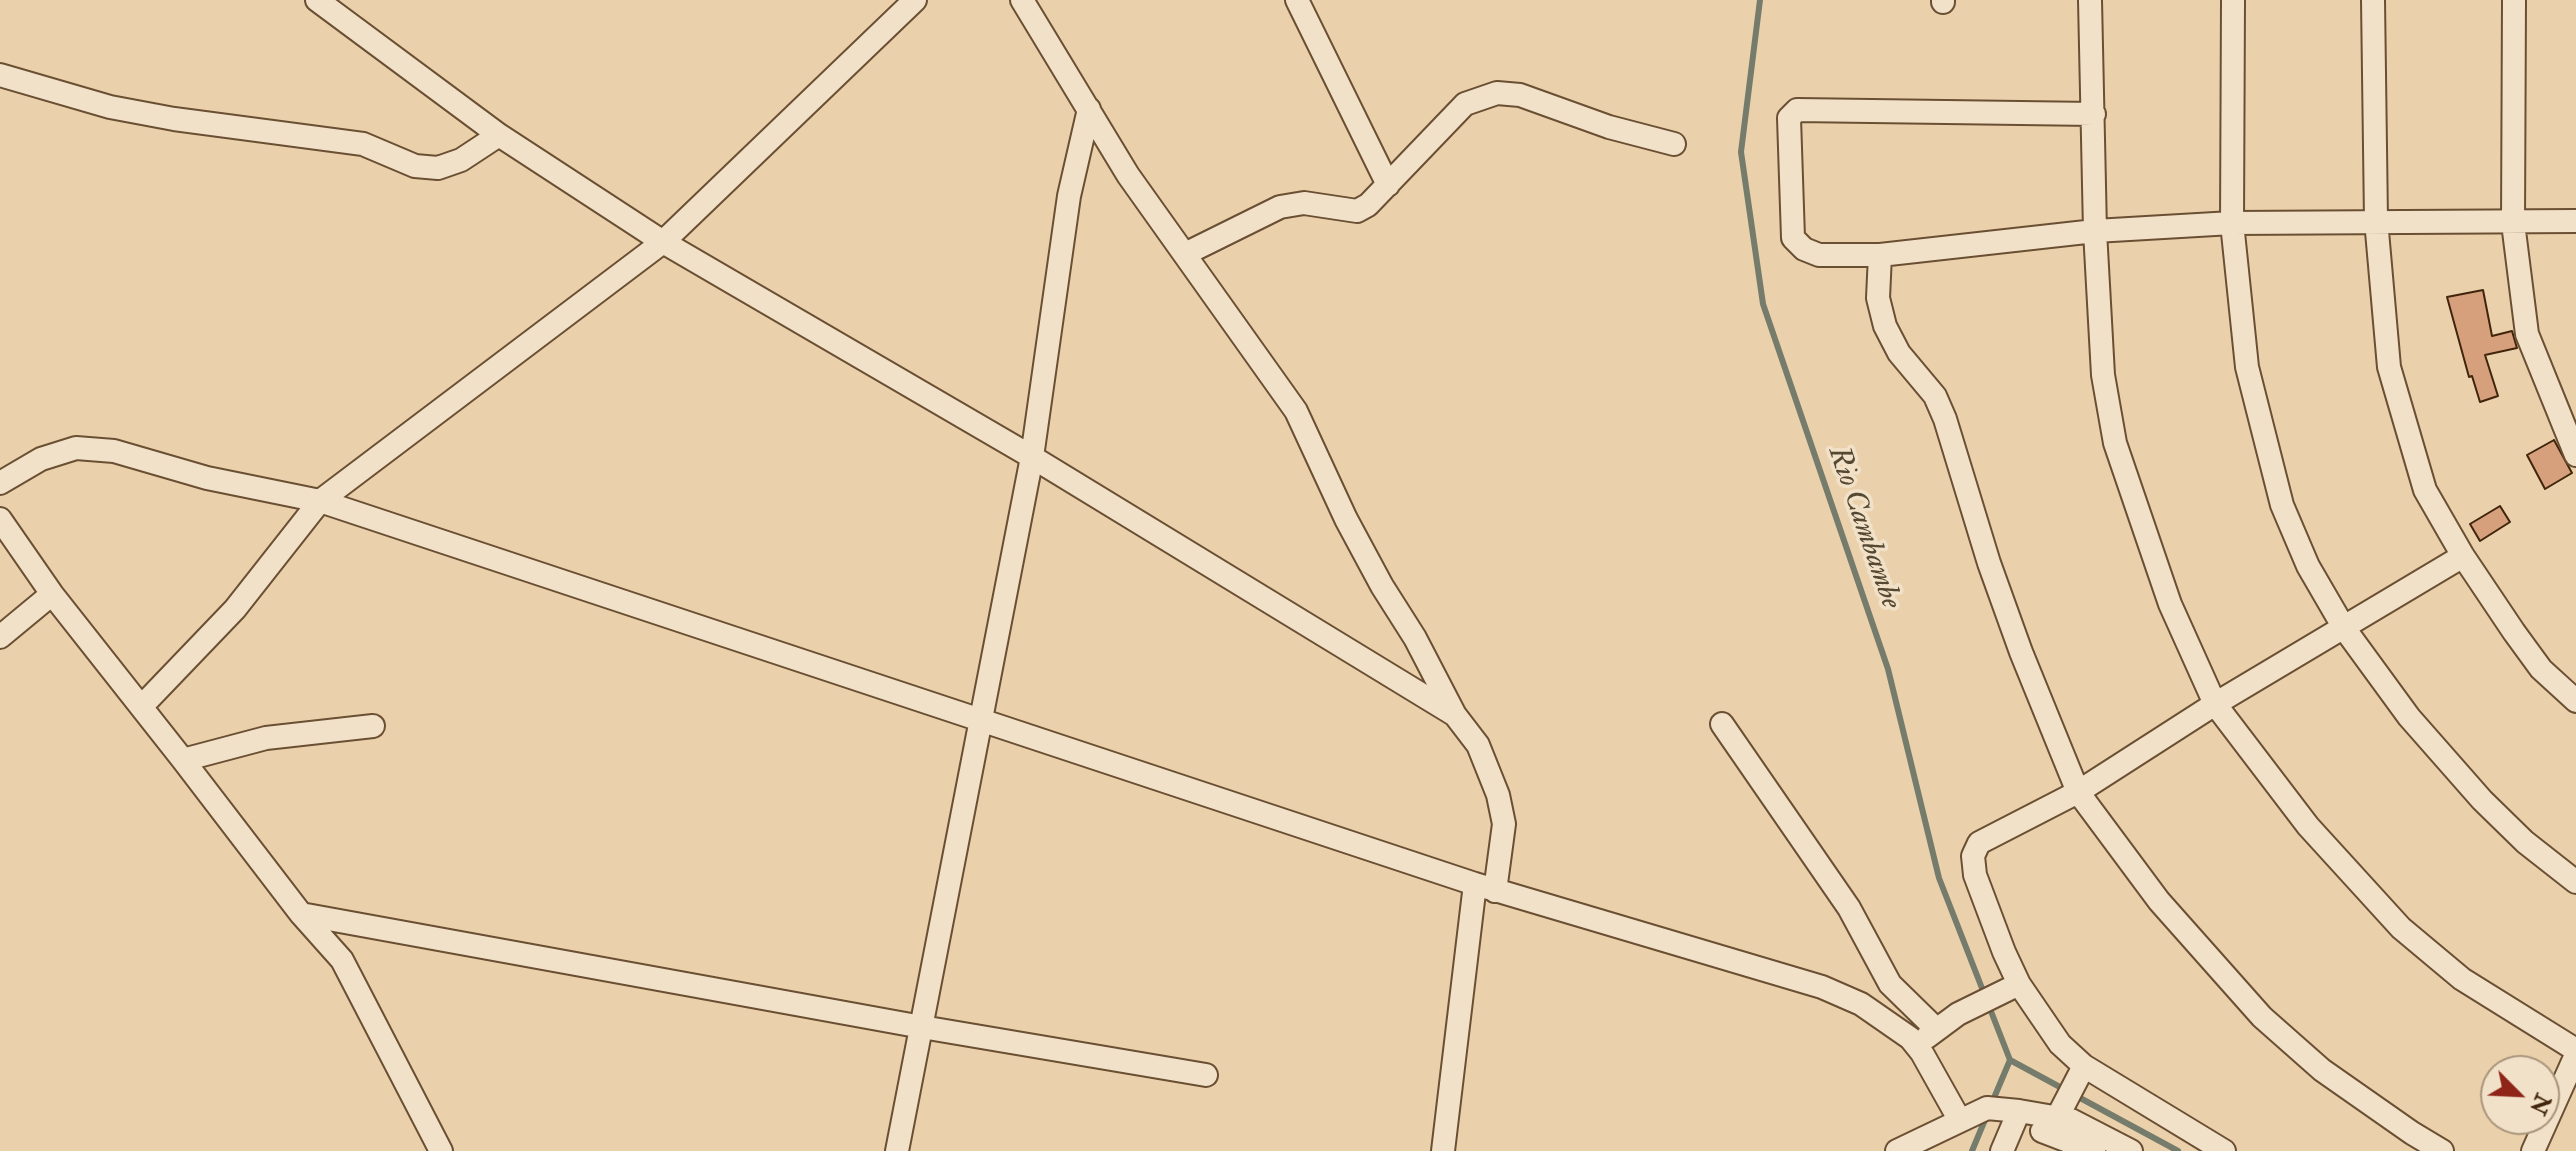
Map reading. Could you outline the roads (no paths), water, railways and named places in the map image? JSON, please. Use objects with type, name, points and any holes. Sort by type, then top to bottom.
[{"type":"street","points":[[317,0],[499,135],[663,242],[1032,457],[1455,715]]},
{"type":"street","points":[[1022,0],[1128,175],[1296,411],[1346,519],[1382,586],[1415,638],[1455,715],[1478,745],[1498,795],[1504,824],[1485,887],[1443,1151]]},
{"type":"street","points":[[1297,0],[1388,185]]},
{"type":"street","points":[[2090,0],[2095,231],[2103,375],[2115,443],[2170,604],[2215,704],[2308,826],[2401,928],[2462,979],[2576,1053],[2533,1151]]},
{"type":"street","points":[[2233,0],[2232,223],[2247,367],[2282,505],[2308,566],[2344,628],[2409,717],[2482,800],[2525,842],[2576,882]]},
{"type":"street","points":[[2373,0],[2376,220],[2389,367],[2425,490],[2463,556],[2541,669],[2576,701]]},
{"type":"street","points":[[2514,0],[2513,223],[2527,334],[2576,455]]},
{"type":"street","points":[[142,706],[235,609],[320,501],[663,242],[902,4]]},
{"type":"street","points":[[0,75],[110,107],[174,119],[363,144],[415,166],[438,168],[461,160],[499,135]]},
{"type":"street","points":[[1185,254],[1280,207],[1304,203],[1357,211],[1368,205],[1465,104],[1497,93],[1520,95],[1609,127],[1674,144]]},
{"type":"street","points":[[897,1151],[1032,457],[1069,196],[1089,109]]},
{"type":"street","points":[[2094,114],[1794,112],[1789,118],[1793,238],[1804,249],[1819,255],[1880,255],[2095,231],[2232,223],[2576,221]]},
{"type":"street","points":[[1880,255],[1878,298],[1885,326],[1899,353],[1935,396],[1945,419],[1989,563],[2045,716],[2078,792],[2159,901],[2262,1017],[2322,1070],[2442,1151]]},
{"type":"street","points":[[0,483],[41,459],[76,448],[114,451],[207,478],[320,501],[1485,887],[1822,987],[1881,1016],[1917,1046],[1959,1119]]},
{"type":"street","points":[[0,519],[52,594],[301,914],[342,960],[439,1150]]},
{"type":"street","points":[[2224,1151],[2081,1073],[2013,987],[2004,952],[1975,875],[1973,856],[1979,843],[2078,792],[2215,704],[2463,556]]},
{"type":"street","points":[[0,637],[52,594]]},
{"type":"street","points":[[1722,724],[1849,908],[1890,984],[1936,1029]]},
{"type":"street","points":[[183,760],[266,738],[373,726]]},
{"type":"street","points":[[301,914],[922,1027],[1206,1075]]},
{"type":"street","points":[[1917,1046],[1958,1014],[2013,987]]},
{"type":"street","points":[[2050,1123],[2081,1073]]},
{"type":"street","points":[[1897,1151],[1987,1108],[2019,1111],[2050,1123],[2094,1151]]},
{"type":"street","points":[[2002,1151],[2019,1111]]},
{"type":"street","points":[[2050,1123],[2071,1120],[2131,1151]]},
{"type":"waterway","name":"Rio Cambambe","points":[[1760,0],[1741,152],[1763,304],[1888,669],[1939,878],[2010,1060]]},
{"type":"waterway","points":[[2010,1060],[2178,1151]]},
{"type":"waterway","points":[[1991,1105],[2010,1060]]},
{"type":"waterway","points":[[1972,1151],[1987,1115]]}]
